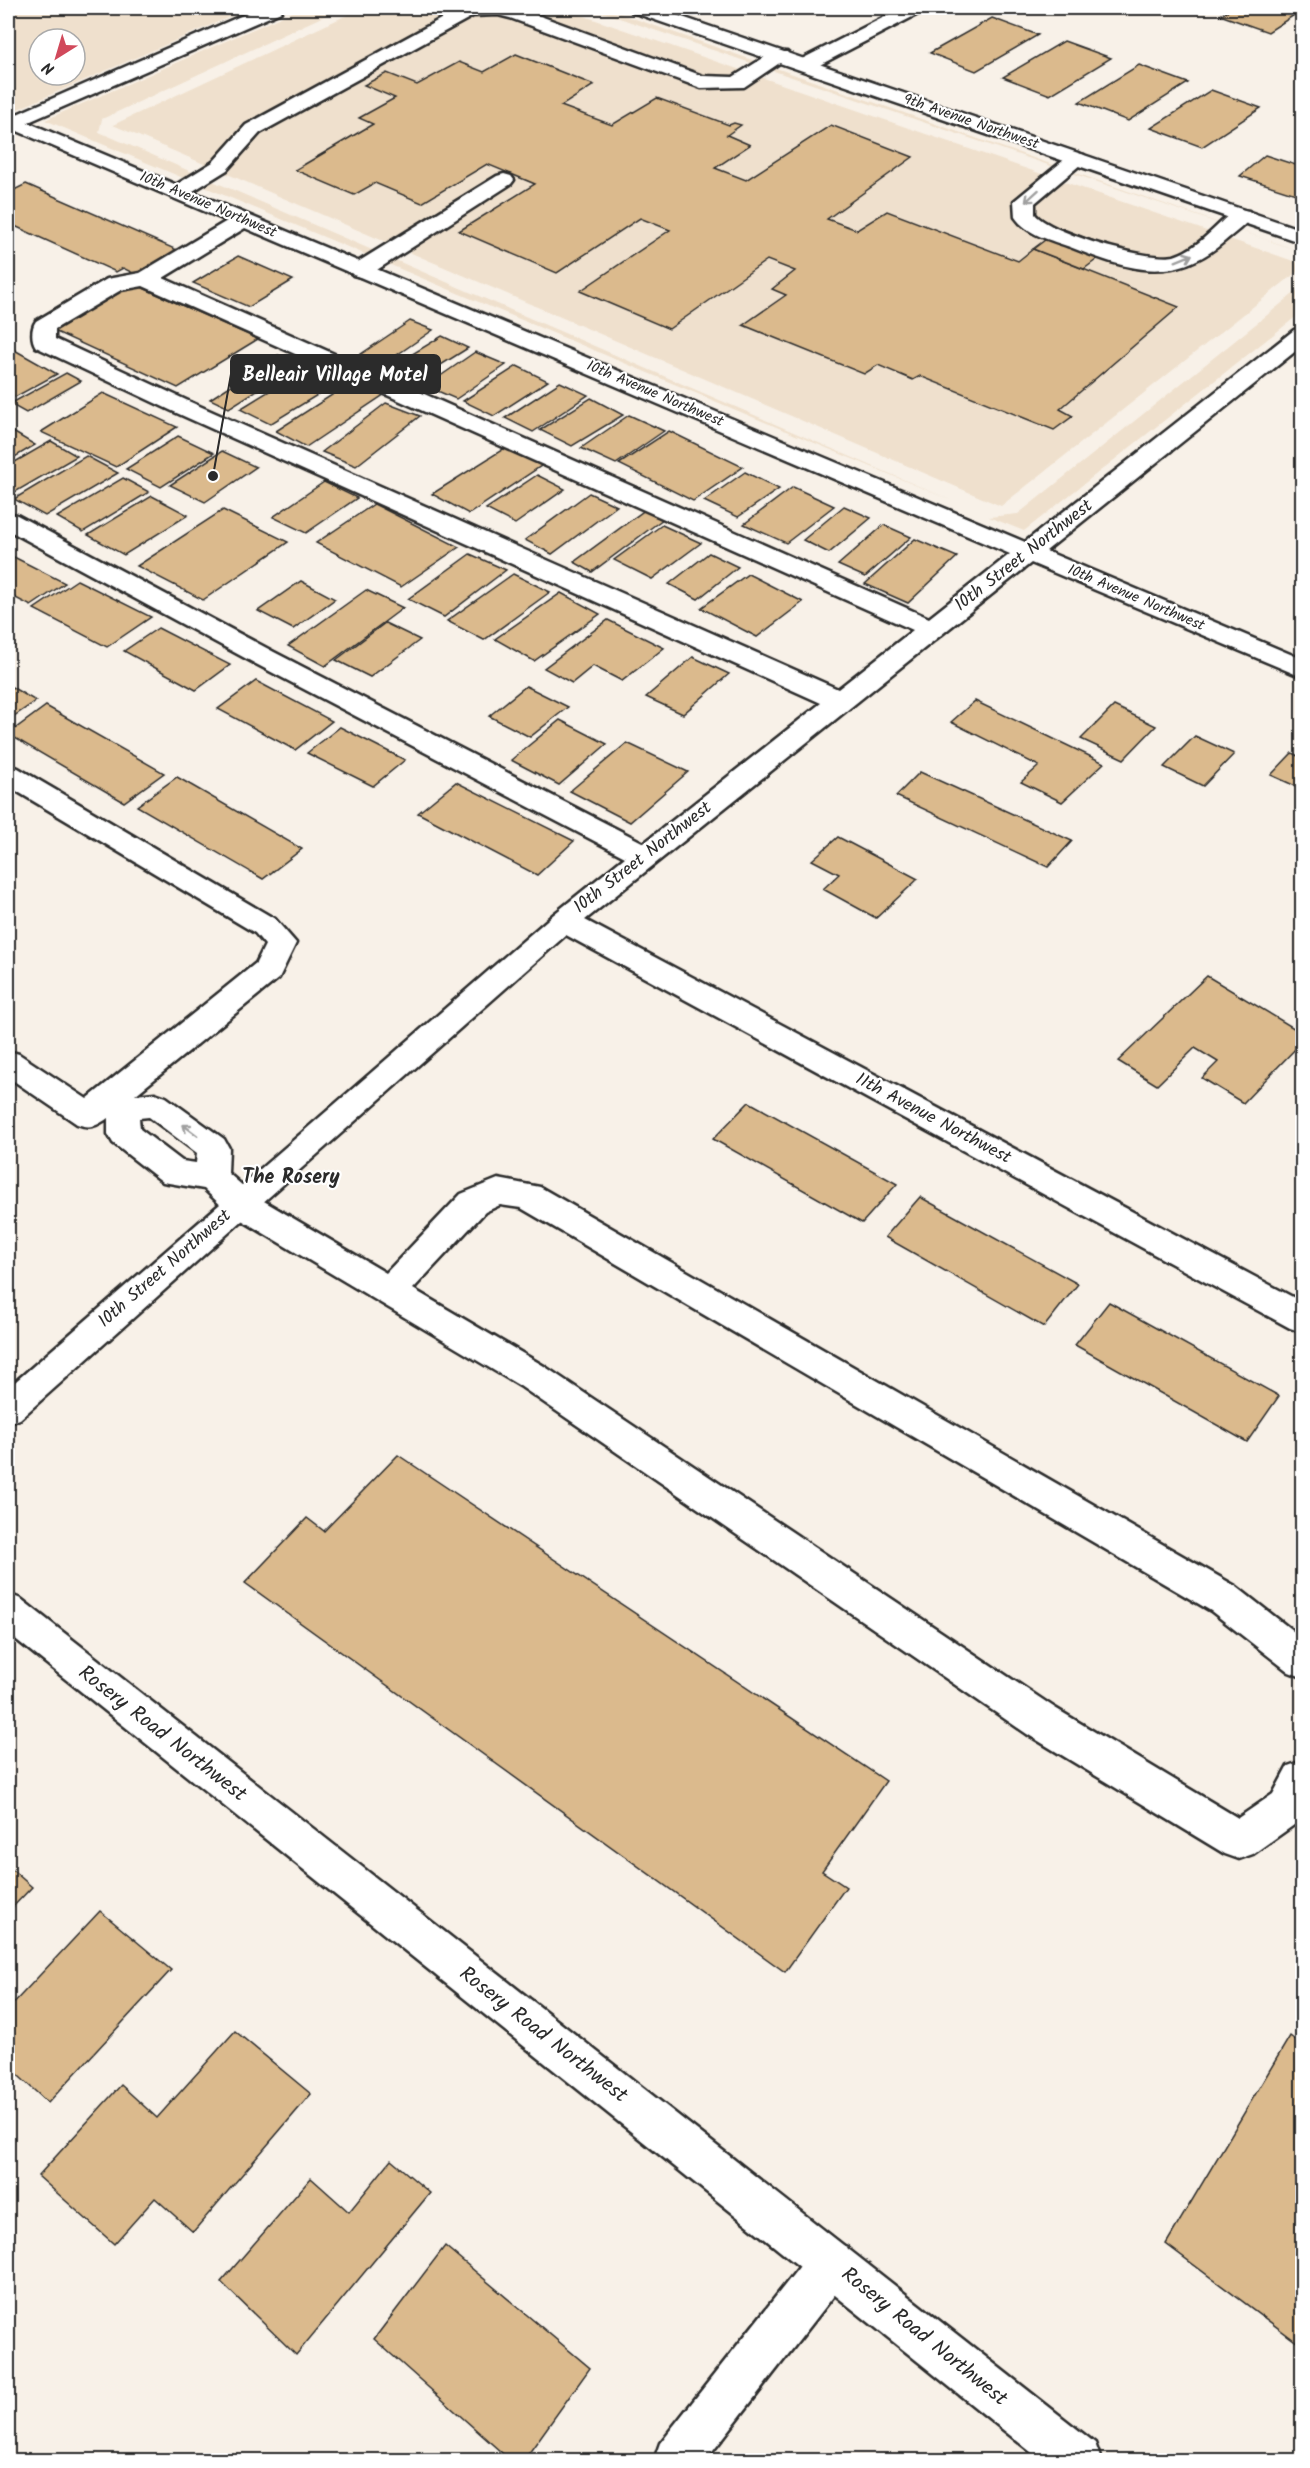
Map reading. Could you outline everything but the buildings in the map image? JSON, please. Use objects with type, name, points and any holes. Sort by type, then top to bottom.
[{"type":"street","points":[[9,122],[274,8]]},
{"type":"street","points":[[805,65],[915,8]]},
{"type":"street","points":[[178,192],[220,166],[253,129],[469,11],[498,9],[517,14],[701,82],[737,83],[780,56]]},
{"type":"street","name":"9th Avenue Northwest","points":[[653,9],[805,65],[1302,237]]},
{"type":"street","name":"10th Avenue Northwest","points":[[9,122],[1302,669]]},
{"type":"street","points":[[1077,159],[1025,201],[1022,210],[1026,220],[1038,227],[1133,261],[1157,264],[1177,262],[1192,255],[1241,216]]},
{"type":"street","points":[[361,270],[504,180]]},
{"type":"street","points":[[243,220],[146,279],[115,284],[44,326],[44,342],[178,405],[841,701]]},
{"type":"street","points":[[146,279],[932,629]]},
{"type":"street","name":"10th Street Northwest","points":[[8,1409],[564,921],[1302,335]]},
{"type":"street","points":[[8,520],[275,664],[646,856]]},
{"type":"street","points":[[8,774],[265,926],[281,943],[268,970],[117,1104],[88,1116],[8,1062]]},
{"type":"street","name":"11th Avenue Northwest","points":[[564,921],[1302,1318]]},
{"type":"street","points":[[117,1104],[124,1134],[174,1173],[212,1177],[240,1203],[391,1290],[532,1376],[1041,1721],[1239,1840],[1287,1807],[1302,1779]]},
{"type":"street","points":[[117,1104],[155,1105],[213,1148],[212,1177]]},
{"type":"street","points":[[391,1290],[472,1203],[498,1191],[528,1196],[1224,1599],[1302,1660]]},
{"type":"street","name":"Rosery Road Northwest","points":[[8,1611],[1078,2460]]},
{"type":"street","points":[[677,2460],[831,2263]]},
{"type":"shaded area","points":[[8,8],[250,8],[87,79],[87,27],[27,27],[27,87],[69,87],[18,109],[8,103]]},
{"type":"shaded area","points":[[301,8],[341,8],[102,119],[99,132],[953,501],[45,120]]},
{"type":"shaded area","points":[[362,8],[561,8],[1302,264],[1302,268],[1001,506],[113,125]]},
{"type":"shaded area","points":[[590,8],[604,8],[1302,252]]},
{"type":"shaded area","points":[[1302,287],[1302,312],[1024,531],[989,517],[1018,514]]},
{"type":"place","name":"Belleair Village Motel","points":[[213,476]]},
{"type":"district","name":"The Rosery","points":[[291,1178]]}]
